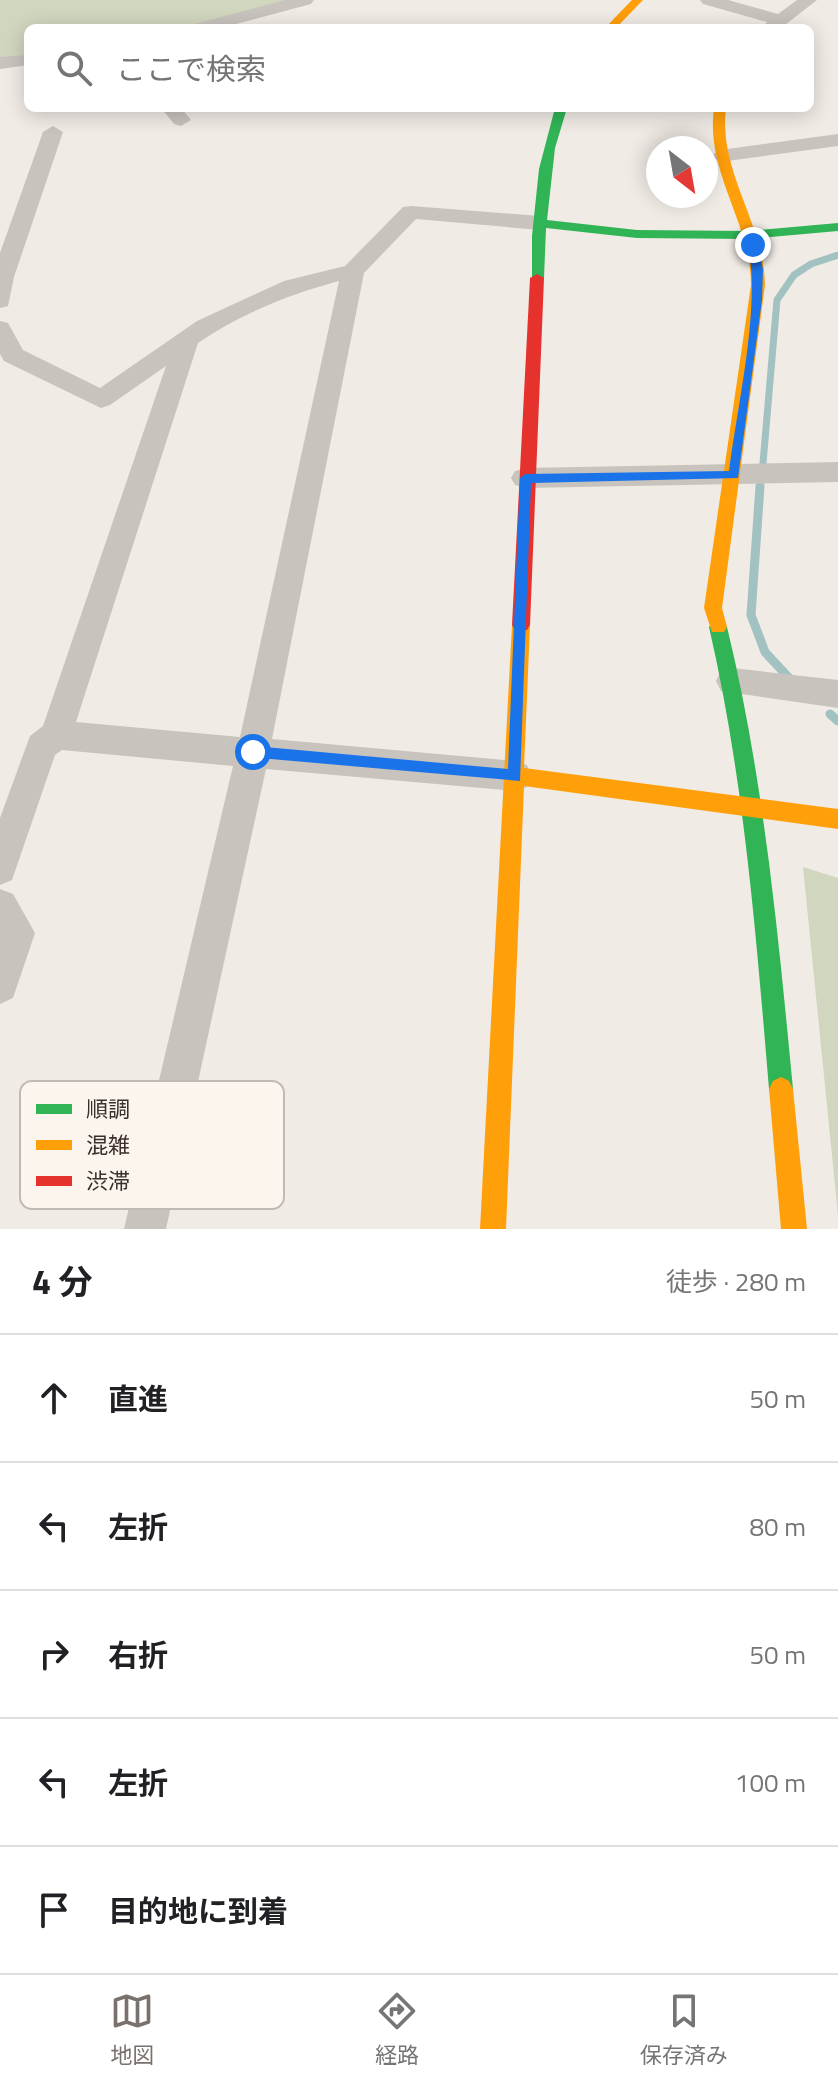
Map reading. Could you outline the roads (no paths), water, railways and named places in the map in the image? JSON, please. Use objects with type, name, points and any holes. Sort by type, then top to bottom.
[{"type":"street","points":[[216,24],[305,0]]},
{"type":"street","points":[[614,24],[638,0]]},
{"type":"street","points":[[709,0],[774,24],[808,0]]},
{"type":"street","points":[[0,63],[24,60]]},
{"type":"street","points":[[493,1229],[515,776],[525,478],[540,223],[553,127],[559,112]]},
{"type":"street","points":[[719,112],[716,123],[720,156],[758,269],[757,300],[734,475],[713,608],[732,681],[754,805],[794,1229]]},
{"type":"street","points":[[0,301],[3,277],[53,132]]},
{"type":"street","points":[[720,156],[838,140]]},
{"type":"street","points":[[0,329],[13,355],[101,399],[205,327],[292,286],[353,271],[411,212],[637,234],[748,235],[838,227]]},
{"type":"street","points":[[179,1081],[253,752],[353,271]]},
{"type":"street","points":[[0,868],[42,746],[56,735],[187,340]]},
{"type":"street","points":[[525,478],[838,472]]},
{"type":"street","points":[[732,681],[838,694]]},
{"type":"street","points":[[56,735],[515,776],[754,805],[838,819]]},
{"type":"street","points":[[0,907],[17,933],[0,985]]},
{"type":"street","points":[[145,1229],[150,1209]]},
{"type":"waterway","points":[[763,463],[777,300],[794,275],[811,264],[838,255]]},
{"type":"waterway","points":[[760,486],[751,615],[765,652],[790,679]]},
{"type":"waterway","points":[[830,714],[838,721]]}]
